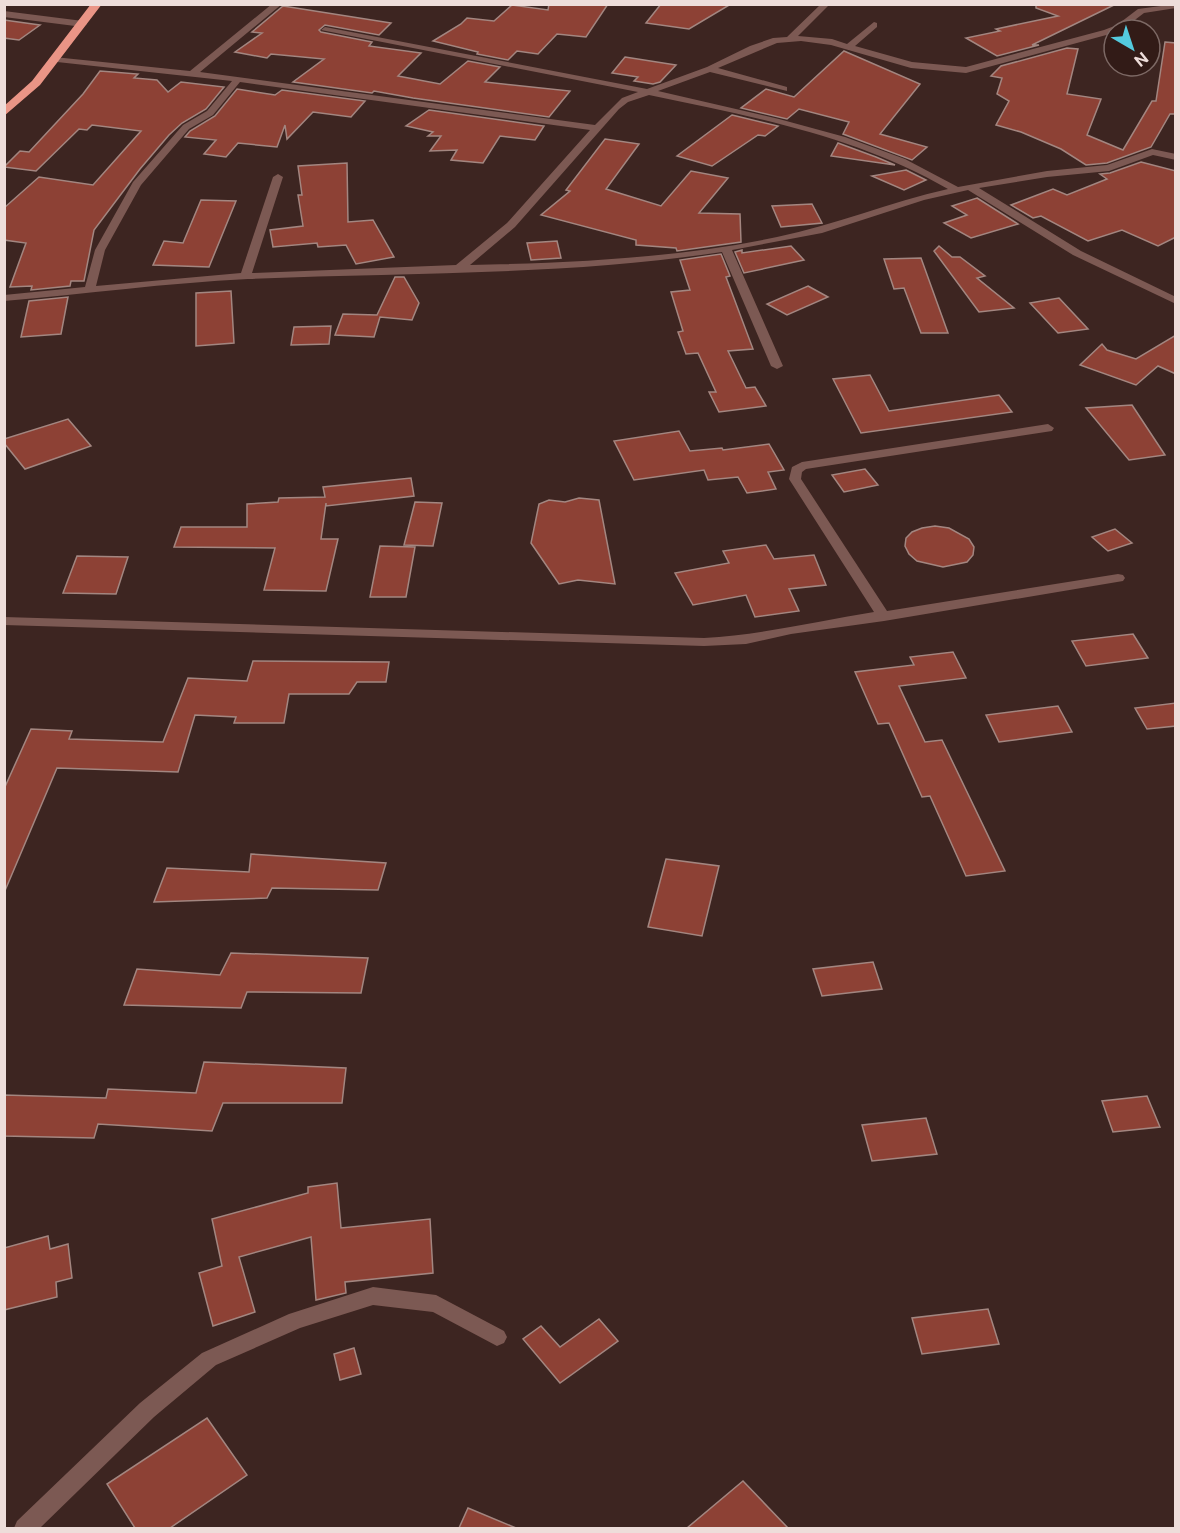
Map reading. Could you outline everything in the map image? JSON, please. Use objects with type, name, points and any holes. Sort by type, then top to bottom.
[{"type":"highway","points":[[4,114],[10,103],[57,59],[97,4]]},
{"type":"street","points":[[193,73],[278,4]]},
{"type":"street","points":[[790,38],[825,5]]},
{"type":"street","points":[[459,268],[511,225],[616,107],[710,69],[764,43],[790,38],[812,39],[911,65],[966,70],[1097,35],[1120,27],[1141,12],[1176,5]]},
{"type":"street","points":[[4,14],[83,24]]},
{"type":"street","points":[[849,47],[874,25]]},
{"type":"street","points":[[325,30],[649,92],[793,124],[903,161],[930,173],[957,190]]},
{"type":"street","points":[[57,59],[193,73],[598,128]]},
{"type":"street","points":[[710,69],[784,89]]},
{"type":"street","points":[[89,291],[100,250],[137,184],[186,127],[210,112],[238,79]]},
{"type":"street","points":[[4,298],[245,276],[543,267],[681,255],[774,241],[818,231],[921,198],[970,187],[1047,174],[1105,169],[1152,152],[1176,157]]},
{"type":"street","points":[[245,276],[278,177]]},
{"type":"street","points":[[970,187],[1077,253],[1176,301]]},
{"type":"street","points":[[726,248],[777,366]]},
{"type":"street","points":[[884,617],[795,479],[796,470],[802,466],[1048,428]]},
{"type":"street","points":[[4,621],[704,642],[746,640],[790,630],[884,617],[1118,578]]},
{"type":"street","points":[[25,1528],[147,1410],[209,1359],[296,1320],[373,1296],[436,1304],[497,1337]]},
{"type":"building","points":[[549,4],[608,4],[586,37],[557,34],[538,54],[517,51],[508,60],[433,41],[467,18],[494,21],[512,5],[548,10]]},
{"type":"building","points":[[661,4],[731,4],[689,29],[646,23]]},
{"type":"building","points":[[1036,4],[1116,4],[1032,45],[1039,45],[997,56],[966,38],[1058,16],[1036,8]]},
{"type":"building","points":[[283,6],[391,23],[379,35],[325,25],[319,30],[372,42],[369,46],[421,53],[398,76],[440,84],[468,61],[500,67],[485,82],[570,91],[549,117],[374,91],[372,93],[293,82],[324,59],[271,54],[267,58],[235,52],[262,33],[252,32]]},
{"type":"building","points":[[4,20],[40,25],[19,40],[4,38]]},
{"type":"building","points":[[1165,42],[1176,43],[1176,114],[1170,114],[1151,147],[1107,163],[1086,165],[1061,149],[1021,132],[996,125],[1009,101],[997,94],[1002,78],[991,76],[1001,66],[1067,48],[1078,49],[1067,94],[1101,99],[1087,135],[1123,150],[1152,101],[1156,101],[1160,78],[1162,78]]},
{"type":"building","points":[[844,51],[920,84],[880,134],[927,147],[912,160],[843,134],[849,122],[799,109],[787,119],[741,108],[766,89],[794,97]]},
{"type":"building","points":[[625,57],[676,65],[660,82],[653,84],[634,81],[638,77],[612,73]]},
{"type":"building","points":[[100,71],[138,74],[134,78],[157,80],[168,92],[181,82],[224,87],[206,109],[182,123],[169,135],[94,230],[84,281],[71,281],[70,286],[31,290],[32,286],[10,287],[26,243],[4,240],[4,208],[39,177],[93,185],[141,131],[92,125],[87,130],[79,129],[36,171],[4,167],[20,151],[29,152],[83,94]]},
{"type":"building","points":[[237,89],[275,95],[282,90],[365,101],[351,117],[313,112],[287,139],[285,125],[277,147],[238,143],[226,157],[204,154],[216,140],[185,137],[190,131],[215,116]]},
{"type":"building","points":[[429,110],[544,126],[535,140],[500,136],[483,163],[451,160],[457,150],[430,151],[441,136],[428,136],[433,132],[406,126]]},
{"type":"building","points":[[732,115],[778,126],[765,136],[758,135],[712,166],[677,156]]},
{"type":"building","points":[[605,139],[639,144],[606,189],[661,206],[691,171],[728,178],[699,213],[740,214],[741,242],[677,251],[676,248],[636,245],[636,240],[541,215],[570,191],[566,190]]},
{"type":"building","points":[[838,143],[876,157],[895,165],[831,156]]},
{"type":"building","points":[[1141,162],[1176,171],[1176,237],[1158,246],[1122,230],[1088,241],[1041,216],[1033,218],[1011,205],[1053,189],[1067,195],[1107,179],[1100,174],[1110,173]]},
{"type":"building","points":[[347,163],[348,222],[373,220],[394,257],[356,264],[346,245],[318,247],[317,243],[273,247],[270,230],[303,226],[298,195],[302,195],[298,166]]},
{"type":"building","points":[[906,170],[926,180],[904,190],[872,176]]},
{"type":"building","points":[[977,198],[1018,224],[971,238],[944,223],[967,215],[952,206]]},
{"type":"building","points":[[201,200],[236,201],[209,267],[153,265],[164,241],[183,243]]},
{"type":"building","points":[[812,204],[822,223],[781,227],[772,206]]},
{"type":"building","points":[[557,241],[561,258],[531,260],[527,243]]},
{"type":"building","points":[[791,246],[804,260],[744,273],[735,252],[742,250],[742,253]]},
{"type":"building","points":[[939,246],[952,257],[960,257],[985,276],[977,278],[1014,308],[979,312],[934,251]]},
{"type":"building","points":[[721,254],[730,276],[726,277],[753,349],[728,351],[746,388],[755,387],[766,406],[719,412],[709,392],[716,392],[698,353],[686,354],[678,332],[683,331],[671,292],[690,290],[680,260]]},
{"type":"building","points":[[921,258],[948,333],[921,333],[904,288],[894,289],[884,259]]},
{"type":"building","points":[[395,277],[404,277],[419,303],[412,320],[380,317],[374,337],[335,335],[343,314],[377,315]]},
{"type":"building","points":[[808,286],[828,297],[787,315],[767,304]]},
{"type":"building","points":[[231,291],[234,343],[196,346],[196,293]]},
{"type":"building","points":[[68,297],[61,334],[21,337],[29,301]]},
{"type":"building","points":[[1059,298],[1088,329],[1058,333],[1030,303]]},
{"type":"building","points":[[331,326],[329,344],[291,345],[294,327]]},
{"type":"building","points":[[1176,335],[1176,374],[1158,366],[1136,385],[1080,365],[1102,344],[1107,350],[1136,359]]},
{"type":"building","points":[[870,375],[889,411],[999,395],[1012,412],[861,433],[833,379]]},
{"type":"building","points":[[1132,405],[1165,455],[1129,460],[1086,408]]},
{"type":"building","points":[[68,419],[91,446],[25,469],[4,443],[4,439]]},
{"type":"building","points":[[679,431],[690,451],[722,448],[723,450],[769,444],[784,470],[768,472],[776,489],[747,493],[738,477],[708,480],[704,470],[634,480],[614,441]]},
{"type":"building","points":[[865,469],[878,485],[844,492],[832,475]]},
{"type":"building","points":[[411,478],[414,496],[326,506],[326,503],[321,539],[338,539],[326,591],[264,590],[275,548],[174,547],[181,527],[247,527],[247,504],[278,502],[279,498],[325,497],[323,487]]},
{"type":"building","points":[[579,498],[599,500],[615,584],[578,580],[559,584],[531,543],[539,504],[549,500],[565,502]]},
{"type":"building","points":[[415,502],[442,503],[433,546],[404,545]]},
{"type":"building","points":[[935,526],[949,528],[969,539],[974,547],[973,555],[967,562],[943,567],[917,561],[909,554],[905,546],[906,538],[912,532]]},
{"type":"building","points":[[1115,529],[1132,543],[1108,551],[1092,537]]},
{"type":"building","points":[[766,545],[774,559],[814,555],[826,585],[789,589],[799,611],[755,617],[746,595],[693,605],[675,573],[729,563],[723,551]]},
{"type":"building","points":[[380,546],[415,547],[406,597],[370,597]]},
{"type":"building","points":[[77,556],[128,557],[116,594],[63,593]]},
{"type":"building","points":[[1133,634],[1148,658],[1086,666],[1072,641]]},
{"type":"building","points":[[953,652],[966,678],[899,686],[925,742],[942,740],[1005,871],[966,876],[930,796],[922,797],[889,723],[878,724],[855,672],[914,665],[910,657]]},
{"type":"building","points":[[253,661],[389,662],[386,682],[357,682],[349,694],[289,694],[284,723],[234,723],[236,717],[195,715],[178,772],[57,768],[4,893],[4,789],[31,729],[72,731],[69,739],[163,742],[188,678],[247,681]]},
{"type":"building","points":[[1176,703],[1176,726],[1147,729],[1135,708]]},
{"type":"building","points":[[1058,706],[1072,732],[999,742],[986,715]]},
{"type":"building","points":[[251,854],[386,863],[378,890],[272,888],[267,898],[154,902],[167,868],[249,872]]},
{"type":"building","points":[[666,859],[719,866],[702,936],[648,927]]},
{"type":"building","points":[[231,953],[368,958],[361,993],[247,992],[241,1008],[124,1005],[137,969],[220,975]]},
{"type":"building","points":[[873,962],[882,989],[822,996],[813,969]]},
{"type":"building","points":[[204,1062],[346,1068],[342,1103],[223,1103],[212,1131],[98,1124],[94,1138],[4,1136],[4,1095],[106,1098],[108,1089],[196,1093]]},
{"type":"building","points":[[1147,1096],[1160,1127],[1113,1132],[1102,1101]]},
{"type":"building","points":[[926,1118],[937,1154],[872,1161],[862,1125]]},
{"type":"building","points":[[337,1183],[341,1228],[430,1219],[433,1273],[345,1282],[346,1293],[316,1300],[311,1237],[239,1257],[255,1312],[213,1326],[199,1273],[222,1266],[212,1219],[308,1193],[308,1187]]},
{"type":"building","points":[[48,1236],[50,1249],[68,1244],[72,1278],[56,1282],[57,1297],[4,1310],[4,1248]]},
{"type":"building","points":[[988,1309],[999,1344],[922,1354],[912,1318]]},
{"type":"building","points":[[599,1319],[618,1341],[560,1383],[523,1339],[541,1326],[560,1347]]},
{"type":"building","points":[[354,1348],[361,1374],[340,1380],[334,1354]]},
{"type":"building","points":[[207,1418],[247,1475],[170,1528],[135,1528],[107,1484]]},
{"type":"building","points":[[743,1481],[788,1528],[687,1528]]},
{"type":"building","points":[[468,1508],[516,1528],[459,1528]]}]
